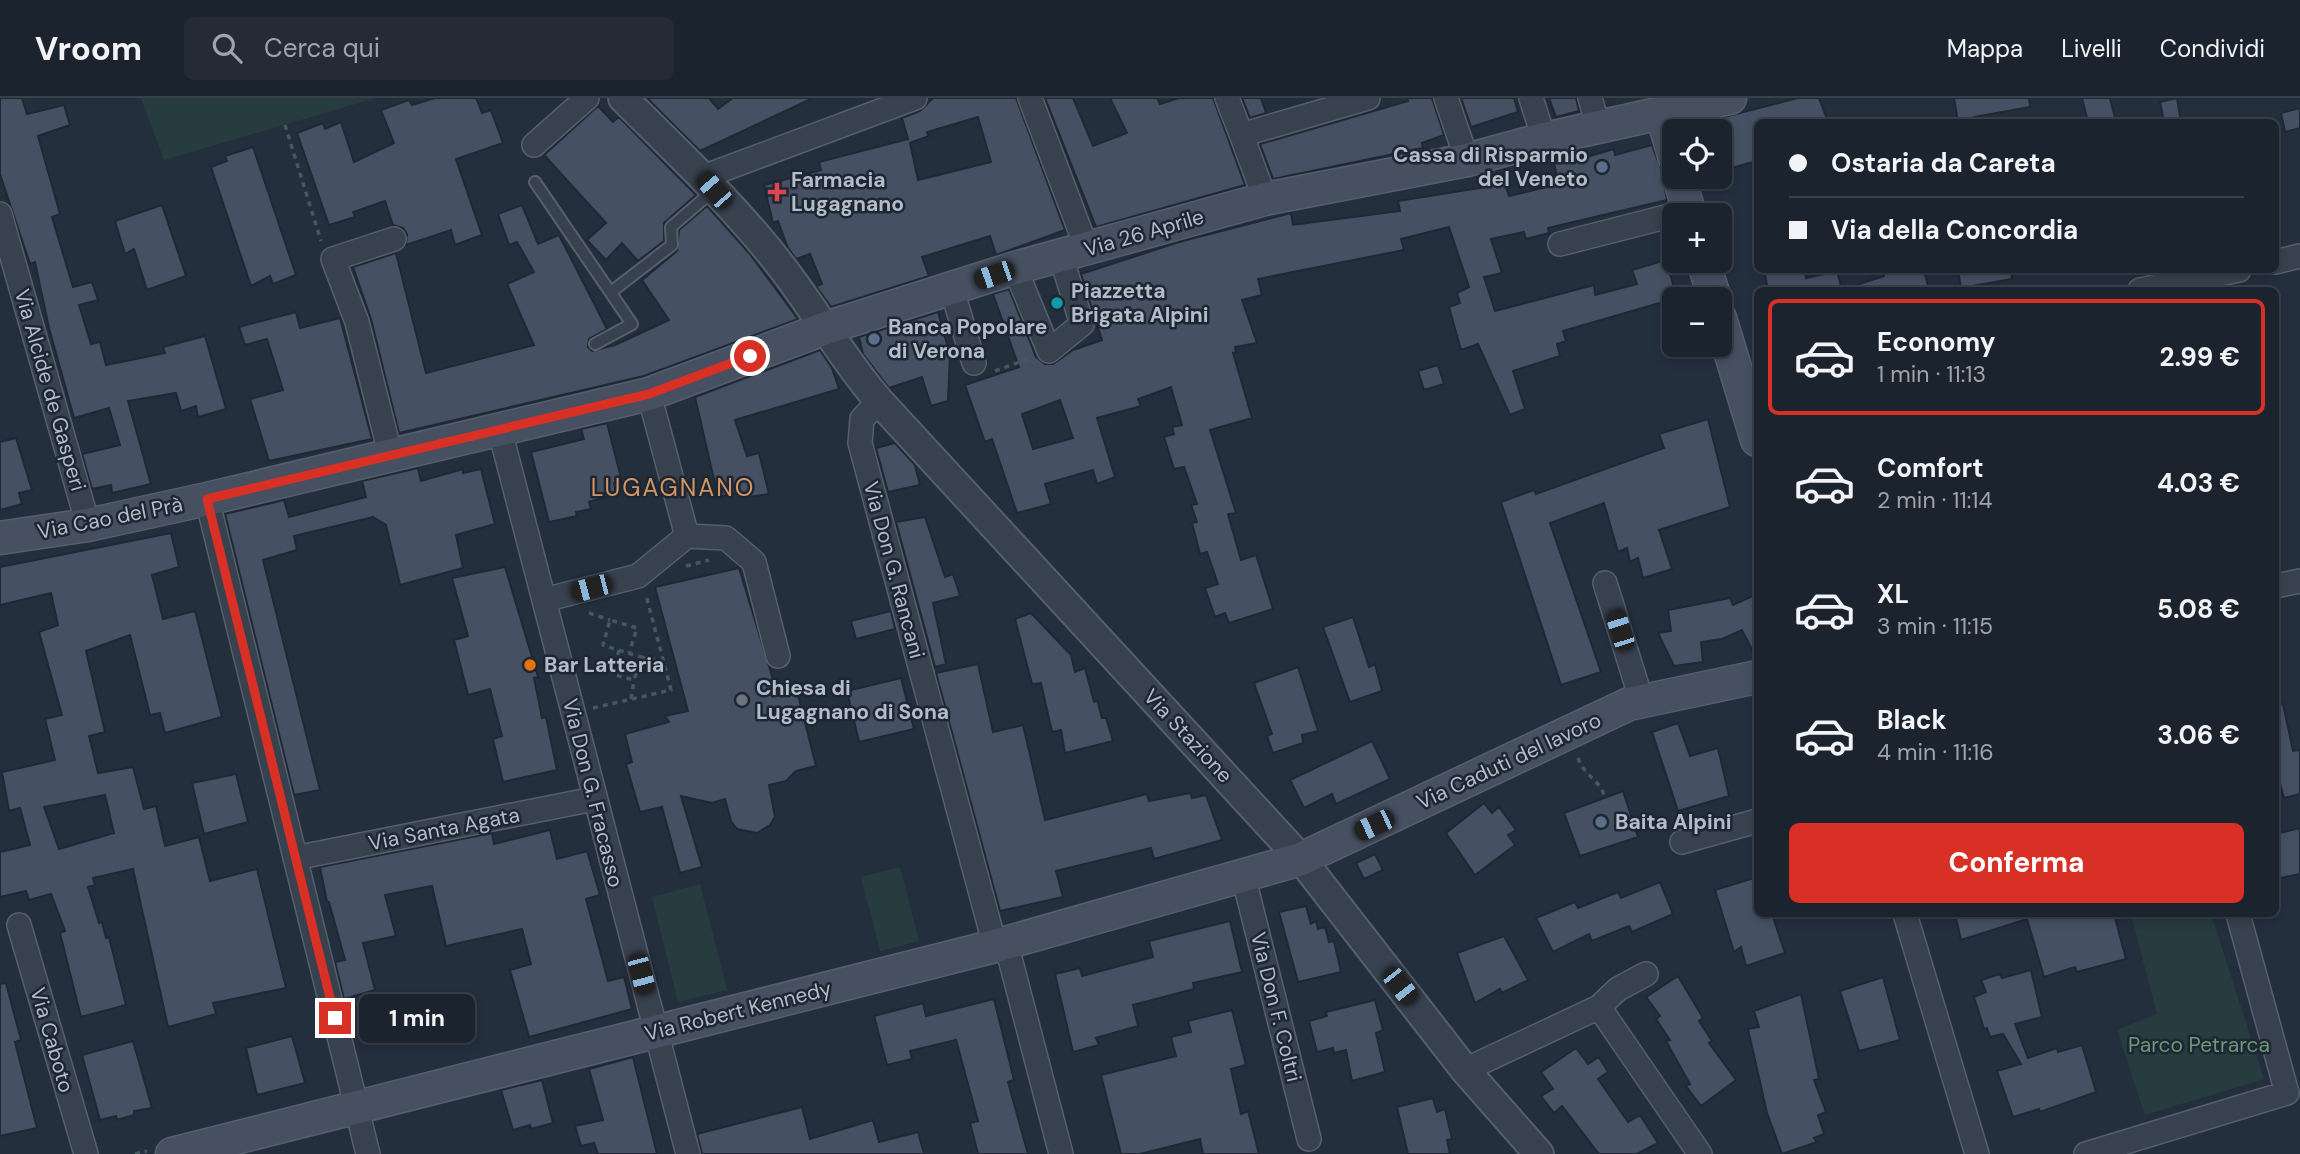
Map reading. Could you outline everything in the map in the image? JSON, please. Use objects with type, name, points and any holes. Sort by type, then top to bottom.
[{"type":"main road","name":"Via 26 Aprile","points":[[826,328],[1015,268],[1265,199],[1467,160],[1544,139],[1594,112],[1673,107],[1730,98]]},
{"type":"main road","name":"Via Cao del Prà","points":[[0,538],[88,525],[207,499],[649,394],[826,328]]},
{"type":"main road","points":[[1732,342],[1747,373],[1754,420]]},
{"type":"main road","name":"Via Caduti del lavoro","points":[[1301,859],[1629,704],[1754,678]]},
{"type":"main road","name":"Via Robert Kennedy","points":[[172,1154],[1000,944],[1301,859]]},
{"type":"street","points":[[534,145],[587,98]]},
{"type":"street","name":"Via Stazione","points":[[623,98],[708,183],[780,264],[855,373],[878,401],[1301,859],[1465,1070],[1539,1154]]},
{"type":"street","points":[[1015,268],[1049,351],[1082,324],[1074,253],[1030,98]]},
{"type":"street","points":[[1227,98],[1265,199]]},
{"type":"street","points":[[1243,139],[1248,133],[1368,98]]},
{"type":"street","points":[[1446,98],[1467,160]]},
{"type":"street","points":[[1531,98],[1544,139]]},
{"type":"street","points":[[708,183],[905,101]]},
{"type":"street","name":"Via Alcide de Gasperi","points":[[0,214],[88,525]]},
{"type":"street","points":[[1560,244],[1662,219]]},
{"type":"street","points":[[391,457],[357,322],[333,259],[394,239]]},
{"type":"street","points":[[2279,261],[2300,257]]},
{"type":"street","points":[[2159,287],[2225,273]]},
{"type":"street","points":[[952,290],[974,363]]},
{"type":"street","points":[[649,394],[687,536]]},
{"type":"street","name":"Via Don G. Rancani","points":[[878,401],[862,419],[860,443],[1000,944],[1062,1154]]},
{"type":"street","name":"Via Don G. Fracasso","points":[[500,431],[688,1154]]},
{"type":"street","points":[[207,499],[368,1154]]},
{"type":"street","points":[[544,600],[638,576],[687,536],[726,538],[754,562],[778,656]]},
{"type":"street","points":[[2279,585],[2300,581]]},
{"type":"street","points":[[1605,583],[1642,702]]},
{"type":"street","name":"Via Santa Agata","points":[[295,858],[594,799]]},
{"type":"street","points":[[1682,842],[1754,822]]},
{"type":"street","name":"Via Don F. Coltri","points":[[1243,876],[1308,1139]]},
{"type":"street","points":[[1906,917],[1977,1154]]},
{"type":"street","points":[[2086,1154],[2287,1093],[2239,917]]},
{"type":"street","name":"Via Caboto","points":[[19,925],[86,1154]]},
{"type":"street","points":[[1465,1070],[1599,1007],[1618,989],[1646,974]]},
{"type":"street","points":[[1599,1007],[1700,1154]]},
{"type":"lane","points":[[536,182],[632,324],[595,344]]},
{"type":"lane","points":[[611,292],[671,245],[670,227],[708,183]]},
{"type":"path","points":[[285,125],[326,254],[333,259]]},
{"type":"path","points":[[974,363],[981,372],[990,373],[1049,351]]},
{"type":"path","points":[[572,713],[671,690],[644,587]]},
{"type":"path","points":[[629,653],[637,628],[610,620],[603,645],[641,657],[664,662]]},
{"type":"path","points":[[619,650],[612,674],[634,680]]},
{"type":"path","points":[[631,699],[641,657]]},
{"type":"path","points":[[1569,732],[1581,768],[1598,781],[1605,798]]},
{"type":"green space","points":[[141,98],[376,98],[164,160]]},
{"type":"green space","points":[[900,867],[919,941],[880,951],[861,877]]},
{"type":"green space","points":[[700,884],[727,990],[678,1002],[652,897]]},
{"type":"green space","name":"Parco Petrarca","points":[[2132,917],[2212,917],[2264,1079],[2145,1115],[2117,1030],[2157,1014]]},
{"type":"building","points":[[0,98],[22,98],[27,114],[64,105],[70,125],[38,136],[60,214],[52,217],[73,287],[92,282],[98,300],[79,305],[91,344],[100,342],[106,365],[165,353],[163,347],[205,336],[226,409],[198,417],[196,406],[181,411],[176,393],[128,401],[151,484],[112,493],[111,485],[92,489],[82,454],[120,445],[109,408],[74,418],[49,328],[35,262],[30,264],[0,174]]},
{"type":"building","points":[[435,98],[476,98],[482,113],[491,110],[503,143],[456,159],[482,235],[455,245],[451,230],[406,245],[407,234],[403,228],[393,225],[385,201],[353,212],[355,217],[329,225],[297,133],[323,123],[325,129],[341,122],[354,162],[394,143],[381,110],[409,100],[412,105]]},
{"type":"building","points":[[647,98],[709,98],[718,109],[733,98],[813,98],[700,151]]},
{"type":"building","points":[[933,98],[1016,98],[1065,230],[996,255],[990,236],[922,257],[929,276],[831,307],[816,286],[822,284],[810,254],[796,259],[788,248],[778,221],[773,223],[764,185],[821,170],[819,162],[908,139],[902,118],[920,111]],"holes":[[[978,117],[991,162],[918,180],[910,143],[929,136],[927,132]]]},
{"type":"building","points":[[1045,98],[1073,98],[1093,146],[1127,133],[1110,98],[1157,98],[1160,104],[1179,98],[1213,98],[1245,185],[1096,227]]},
{"type":"building","points":[[1242,98],[1261,98],[1266,113],[1250,118]]},
{"type":"building","points":[[1407,98],[1432,98],[1444,135],[1422,143],[1423,148],[1273,179],[1260,144],[1408,101]]},
{"type":"building","points":[[1461,98],[1514,98],[1518,112],[1471,127]]},
{"type":"building","points":[[1549,98],[1576,98],[1579,111],[1556,117]]},
{"type":"building","points":[[1798,98],[1819,98],[1827,119],[1754,119],[1754,162],[1732,168],[1732,119],[1716,119]]},
{"type":"building","points":[[1954,98],[2029,98],[2030,107],[1974,119],[1958,119]]},
{"type":"building","points":[[2082,98],[2110,98],[2115,119],[2087,119]]},
{"type":"building","points":[[2177,98],[2180,119],[2163,119],[2160,102]]},
{"type":"building","points":[[598,106],[613,122],[619,117],[696,195],[664,223],[664,241],[638,261],[622,243],[606,260],[587,240],[606,223],[544,155]]},
{"type":"building","points":[[2300,108],[2300,128],[2285,132],[2281,113]]},
{"type":"building","points":[[1652,145],[1662,172],[1662,189],[1665,189],[1667,200],[1548,228],[1549,233],[1526,239],[1524,232],[1491,239],[1502,273],[1484,277],[1495,311],[1594,285],[1595,295],[1637,284],[1632,270],[1662,261],[1662,273],[1670,273],[1674,287],[1662,287],[1662,302],[1563,331],[1566,341],[1557,344],[1560,356],[1513,371],[1525,409],[1510,415],[1478,344],[1461,350],[1449,307],[1460,303],[1457,293],[1469,287],[1449,227],[1401,239],[1404,250],[1258,279],[1262,295],[1242,300],[1257,343],[1235,347],[1236,352],[1233,353],[1252,418],[1210,430],[1236,513],[1228,514],[1241,560],[1256,555],[1273,609],[1229,623],[1225,613],[1215,617],[1205,588],[1218,584],[1207,552],[1200,554],[1192,523],[1197,522],[1191,505],[1197,504],[1184,467],[1174,469],[1164,437],[1174,434],[1172,427],[1182,425],[1171,387],[1138,399],[1141,406],[1097,418],[1115,477],[1097,484],[1093,470],[1045,484],[1051,504],[1017,513],[992,439],[985,442],[965,385],[1019,367],[993,294],[1009,289],[1036,357],[1045,364],[1053,364],[1073,350],[1102,340],[1081,274],[1179,242],[1291,213],[1293,225],[1400,211],[1398,201],[1505,184],[1509,196],[1559,184],[1552,156],[1571,152],[1573,161],[1614,149],[1615,155]],"holes":[[[1060,400],[1073,438],[1033,449],[1022,414]]]},
{"type":"building","points":[[253,147],[296,275],[273,284],[270,276],[251,286],[211,167],[227,161],[225,156]]},
{"type":"building","points":[[162,205],[186,276],[147,290],[134,249],[125,254],[115,221]]},
{"type":"building","points":[[522,205],[538,244],[559,235],[607,329],[589,339],[588,347],[592,351],[615,345],[669,320],[642,280],[677,251],[679,230],[707,206],[750,254],[798,319],[644,376],[399,433],[371,319],[353,267],[396,253],[426,373],[534,345],[507,284],[534,272],[517,242],[509,245],[498,214]]},
{"type":"building","points":[[1765,273],[1805,273],[1806,278],[1838,273],[1841,287],[1767,287]]},
{"type":"building","points":[[1884,273],[1925,273],[1928,287],[1850,287],[1884,276]]},
{"type":"building","points":[[1958,273],[2011,273],[2012,279],[1961,287]]},
{"type":"building","points":[[296,312],[300,328],[340,318],[372,439],[269,461],[250,399],[283,390],[267,339],[245,345],[239,327]]},
{"type":"building","points":[[938,312],[950,355],[948,401],[931,406],[922,377],[889,388],[863,354],[859,337]]},
{"type":"building","points":[[820,350],[832,368],[839,389],[735,420],[747,456],[759,453],[769,494],[749,497],[741,492],[718,497],[695,397]]},
{"type":"building","points":[[1438,365],[1444,384],[1424,390],[1418,371]]},
{"type":"building","points":[[1708,419],[1730,507],[1659,530],[1672,569],[1643,578],[1638,558],[1630,562],[1627,548],[1618,552],[1604,503],[1550,523],[1601,672],[1561,685],[1501,502],[1534,490],[1536,494],[1664,448],[1659,434]]},
{"type":"building","points":[[607,423],[622,482],[614,483],[616,494],[589,502],[591,509],[576,512],[577,516],[549,522],[531,452],[584,439],[581,429]]},
{"type":"building","points":[[16,438],[32,490],[19,493],[22,504],[0,510],[0,442]]},
{"type":"building","points":[[895,443],[915,465],[920,485],[888,492],[876,448]]},
{"type":"building","points":[[418,468],[421,481],[463,469],[463,473],[481,469],[495,524],[456,535],[463,568],[400,585],[386,525],[373,517],[294,536],[297,550],[263,560],[320,790],[294,795],[225,514],[284,500],[289,517],[366,497],[362,481]]},
{"type":"building","points":[[925,517],[945,577],[953,574],[960,596],[933,603],[946,664],[935,667],[896,522]]},
{"type":"building","points":[[171,533],[179,567],[152,575],[163,619],[195,611],[222,717],[165,733],[160,713],[150,715],[130,635],[86,651],[105,732],[89,736],[98,773],[133,767],[144,809],[156,806],[165,846],[199,837],[210,881],[257,869],[286,988],[213,1003],[216,1014],[168,1027],[133,869],[93,878],[95,885],[88,887],[99,923],[102,922],[106,938],[109,937],[126,1005],[81,1017],[60,933],[65,931],[51,894],[29,900],[26,891],[0,897],[0,852],[30,845],[20,808],[9,811],[2,772],[55,760],[45,719],[62,715],[39,632],[58,625],[51,593],[0,605],[0,567]],"holes":[[[105,795],[114,833],[59,849],[44,807]]]},
{"type":"building","points":[[505,567],[538,677],[534,678],[542,718],[546,717],[557,770],[503,782],[493,739],[502,736],[490,689],[468,695],[454,640],[468,636],[452,578]]},
{"type":"building","name":"Chiesa di Lugagnano di Sona","points":[[739,568],[776,689],[795,683],[816,766],[796,771],[786,781],[769,785],[775,817],[770,825],[757,833],[737,829],[731,821],[725,799],[712,803],[681,796],[702,867],[680,873],[662,807],[640,812],[626,764],[632,762],[625,734],[669,722],[665,716],[688,711],[655,587]]},
{"type":"building","points":[[1754,595],[1754,653],[1742,630],[1722,639],[1701,642],[1703,662],[1674,666],[1658,633],[1671,631],[1668,610],[1730,598],[1733,605]]},
{"type":"building","points":[[891,611],[895,629],[856,639],[851,621]]},
{"type":"building","points":[[1031,613],[1071,655],[1075,672],[1085,668],[1094,702],[1097,700],[1102,718],[1106,718],[1113,741],[1065,753],[1061,730],[1052,732],[1041,683],[1032,684],[1015,619]]},
{"type":"building","points":[[1353,617],[1369,667],[1375,664],[1382,691],[1350,702],[1323,627]]},
{"type":"building","points":[[978,664],[993,732],[1023,725],[1045,820],[1147,794],[1149,801],[1190,793],[1192,798],[1206,795],[1222,840],[1154,859],[1151,848],[1056,871],[1063,897],[1000,911],[936,673]]},
{"type":"building","points":[[1298,667],[1318,731],[1302,735],[1303,743],[1273,753],[1267,736],[1272,734],[1254,683]]},
{"type":"building","points":[[901,678],[914,729],[859,742],[847,691]]},
{"type":"building","points":[[2279,704],[2283,704],[2293,751],[2300,750],[2300,794],[2284,798],[2279,780]]},
{"type":"building","points":[[1678,723],[1690,756],[1718,748],[1729,796],[1678,811],[1652,732]]},
{"type":"building","points":[[1372,741],[1390,779],[1336,804],[1332,794],[1304,808],[1290,780]]},
{"type":"building","points":[[236,774],[248,822],[204,834],[192,783]]},
{"type":"building","name":"Baita Alpini","points":[[1623,791],[1638,837],[1580,856],[1564,813]]},
{"type":"building","points":[[1484,803],[1492,813],[1499,807],[1516,830],[1508,835],[1515,845],[1475,875],[1446,833]]},
{"type":"building","points":[[2300,828],[2300,874],[2279,878],[2279,833]]},
{"type":"building","points":[[550,830],[557,859],[587,851],[600,895],[586,899],[608,981],[624,977],[632,1009],[529,1037],[510,970],[531,964],[522,929],[446,946],[432,886],[385,895],[396,936],[363,943],[375,990],[344,999],[335,962],[345,960],[327,902],[320,867],[492,833],[494,844]]},
{"type":"building","points":[[1375,854],[1383,870],[1364,879],[1356,863]]},
{"type":"building","points":[[1754,878],[1754,917],[1773,917],[1785,953],[1746,966],[1741,947],[1734,952],[1715,890]]},
{"type":"building","points":[[1660,882],[1673,914],[1632,932],[1629,926],[1592,941],[1589,934],[1553,952],[1536,918],[1575,902],[1578,908],[1618,892],[1621,898]]},
{"type":"building","points":[[1306,906],[1311,924],[1316,921],[1318,929],[1325,927],[1329,942],[1334,941],[1341,972],[1298,982],[1279,912]]},
{"type":"building","points":[[1956,917],[2115,917],[2126,959],[2077,972],[2075,967],[2044,977],[2027,919],[1961,940]]},
{"type":"building","points":[[1230,921],[1242,972],[1193,983],[1194,989],[1133,1005],[1138,1026],[1096,1038],[1099,1045],[1073,1052],[1055,974],[1080,968],[1082,976],[1153,957],[1149,941]]},
{"type":"building","points":[[1504,936],[1528,980],[1502,993],[1500,989],[1475,1003],[1457,953]]},
{"type":"building","points":[[2031,970],[2042,1017],[2015,1024],[2028,1058],[2057,1048],[2058,1052],[2082,1045],[2096,1092],[2040,1112],[2039,1109],[2013,1117],[1997,1071],[2021,1064],[2003,1034],[1990,1037],[1987,1028],[1984,1029],[1974,997],[1986,992],[1981,980],[2000,974],[2002,978]]},
{"type":"building","points":[[1678,976],[1703,1018],[1699,1021],[1712,1041],[1709,1043],[1736,1080],[1701,1106],[1686,1086],[1690,1084],[1666,1041],[1670,1040],[1656,1019],[1660,1016],[1646,997]]},
{"type":"building","points":[[1883,977],[1900,1040],[1859,1051],[1840,991]]},
{"type":"building","points":[[6,983],[21,1040],[15,1042],[37,1128],[0,1136],[0,984]]},
{"type":"building","points":[[1801,994],[1819,1079],[1814,1080],[1826,1112],[1818,1115],[1824,1134],[1814,1138],[1817,1142],[1782,1154],[1767,1113],[1748,1029],[1759,1027],[1754,1011]]},
{"type":"building","points":[[994,999],[1014,1080],[1008,1082],[1028,1154],[978,1154],[970,1123],[978,1121],[956,1040],[910,1051],[912,1059],[887,1065],[874,1016],[923,1003],[926,1016]]},
{"type":"building","points":[[1375,1000],[1383,1030],[1376,1033],[1385,1072],[1352,1081],[1346,1050],[1334,1053],[1333,1048],[1317,1052],[1309,1021],[1327,1016],[1326,1012]]},
{"type":"building","points":[[1232,1010],[1246,1065],[1231,1069],[1241,1114],[1248,1111],[1259,1154],[1203,1154],[1200,1139],[1140,1154],[1121,1154],[1101,1075],[1176,1056],[1171,1037],[1191,1032],[1188,1021]]},
{"type":"building","points":[[292,1036],[305,1083],[257,1095],[246,1048]]},
{"type":"building","points":[[133,1041],[152,1108],[134,1111],[134,1115],[117,1120],[116,1116],[100,1120],[82,1055]]},
{"type":"building","points":[[1576,1048],[1588,1064],[1599,1057],[1608,1072],[1598,1079],[1628,1122],[1640,1115],[1658,1143],[1637,1154],[1599,1154],[1562,1106],[1554,1113],[1541,1096],[1553,1089],[1541,1072]]},
{"type":"building","points":[[633,1057],[657,1154],[598,1154],[594,1143],[581,1146],[575,1126],[603,1120],[589,1069]]},
{"type":"building","points":[[542,1080],[553,1123],[531,1129],[530,1125],[513,1130],[501,1090]]},
{"type":"building","points":[[1433,1098],[1437,1112],[1445,1109],[1452,1139],[1447,1140],[1450,1154],[1408,1154],[1397,1107]]},
{"type":"building","points":[[802,1107],[810,1139],[873,1120],[879,1142],[918,1132],[924,1154],[702,1154],[697,1134]]},
{"type":"place","name":"Cassa di Risparmio del Veneto","points":[[1602,167]]},
{"type":"place","name":"Farmacia Lugagnano","points":[[777,192]]},
{"type":"place","name":"Piazzetta Brigata Alpini","points":[[1057,303]]},
{"type":"place","name":"Banca Popolare di Verona","points":[[874,339]]},
{"type":"place","name":"Bar Latteria","points":[[530,665]]},
{"type":"place","name":"Chiesa di Lugagnano di Sona","points":[[742,700]]},
{"type":"place","name":"Baita Alpini","points":[[1601,822]]},
{"type":"district","name":"LUGAGNANO","points":[[673,488]]},
{"type":"route","points":[[335,1018],[207,499],[649,394],[750,356]]}]
